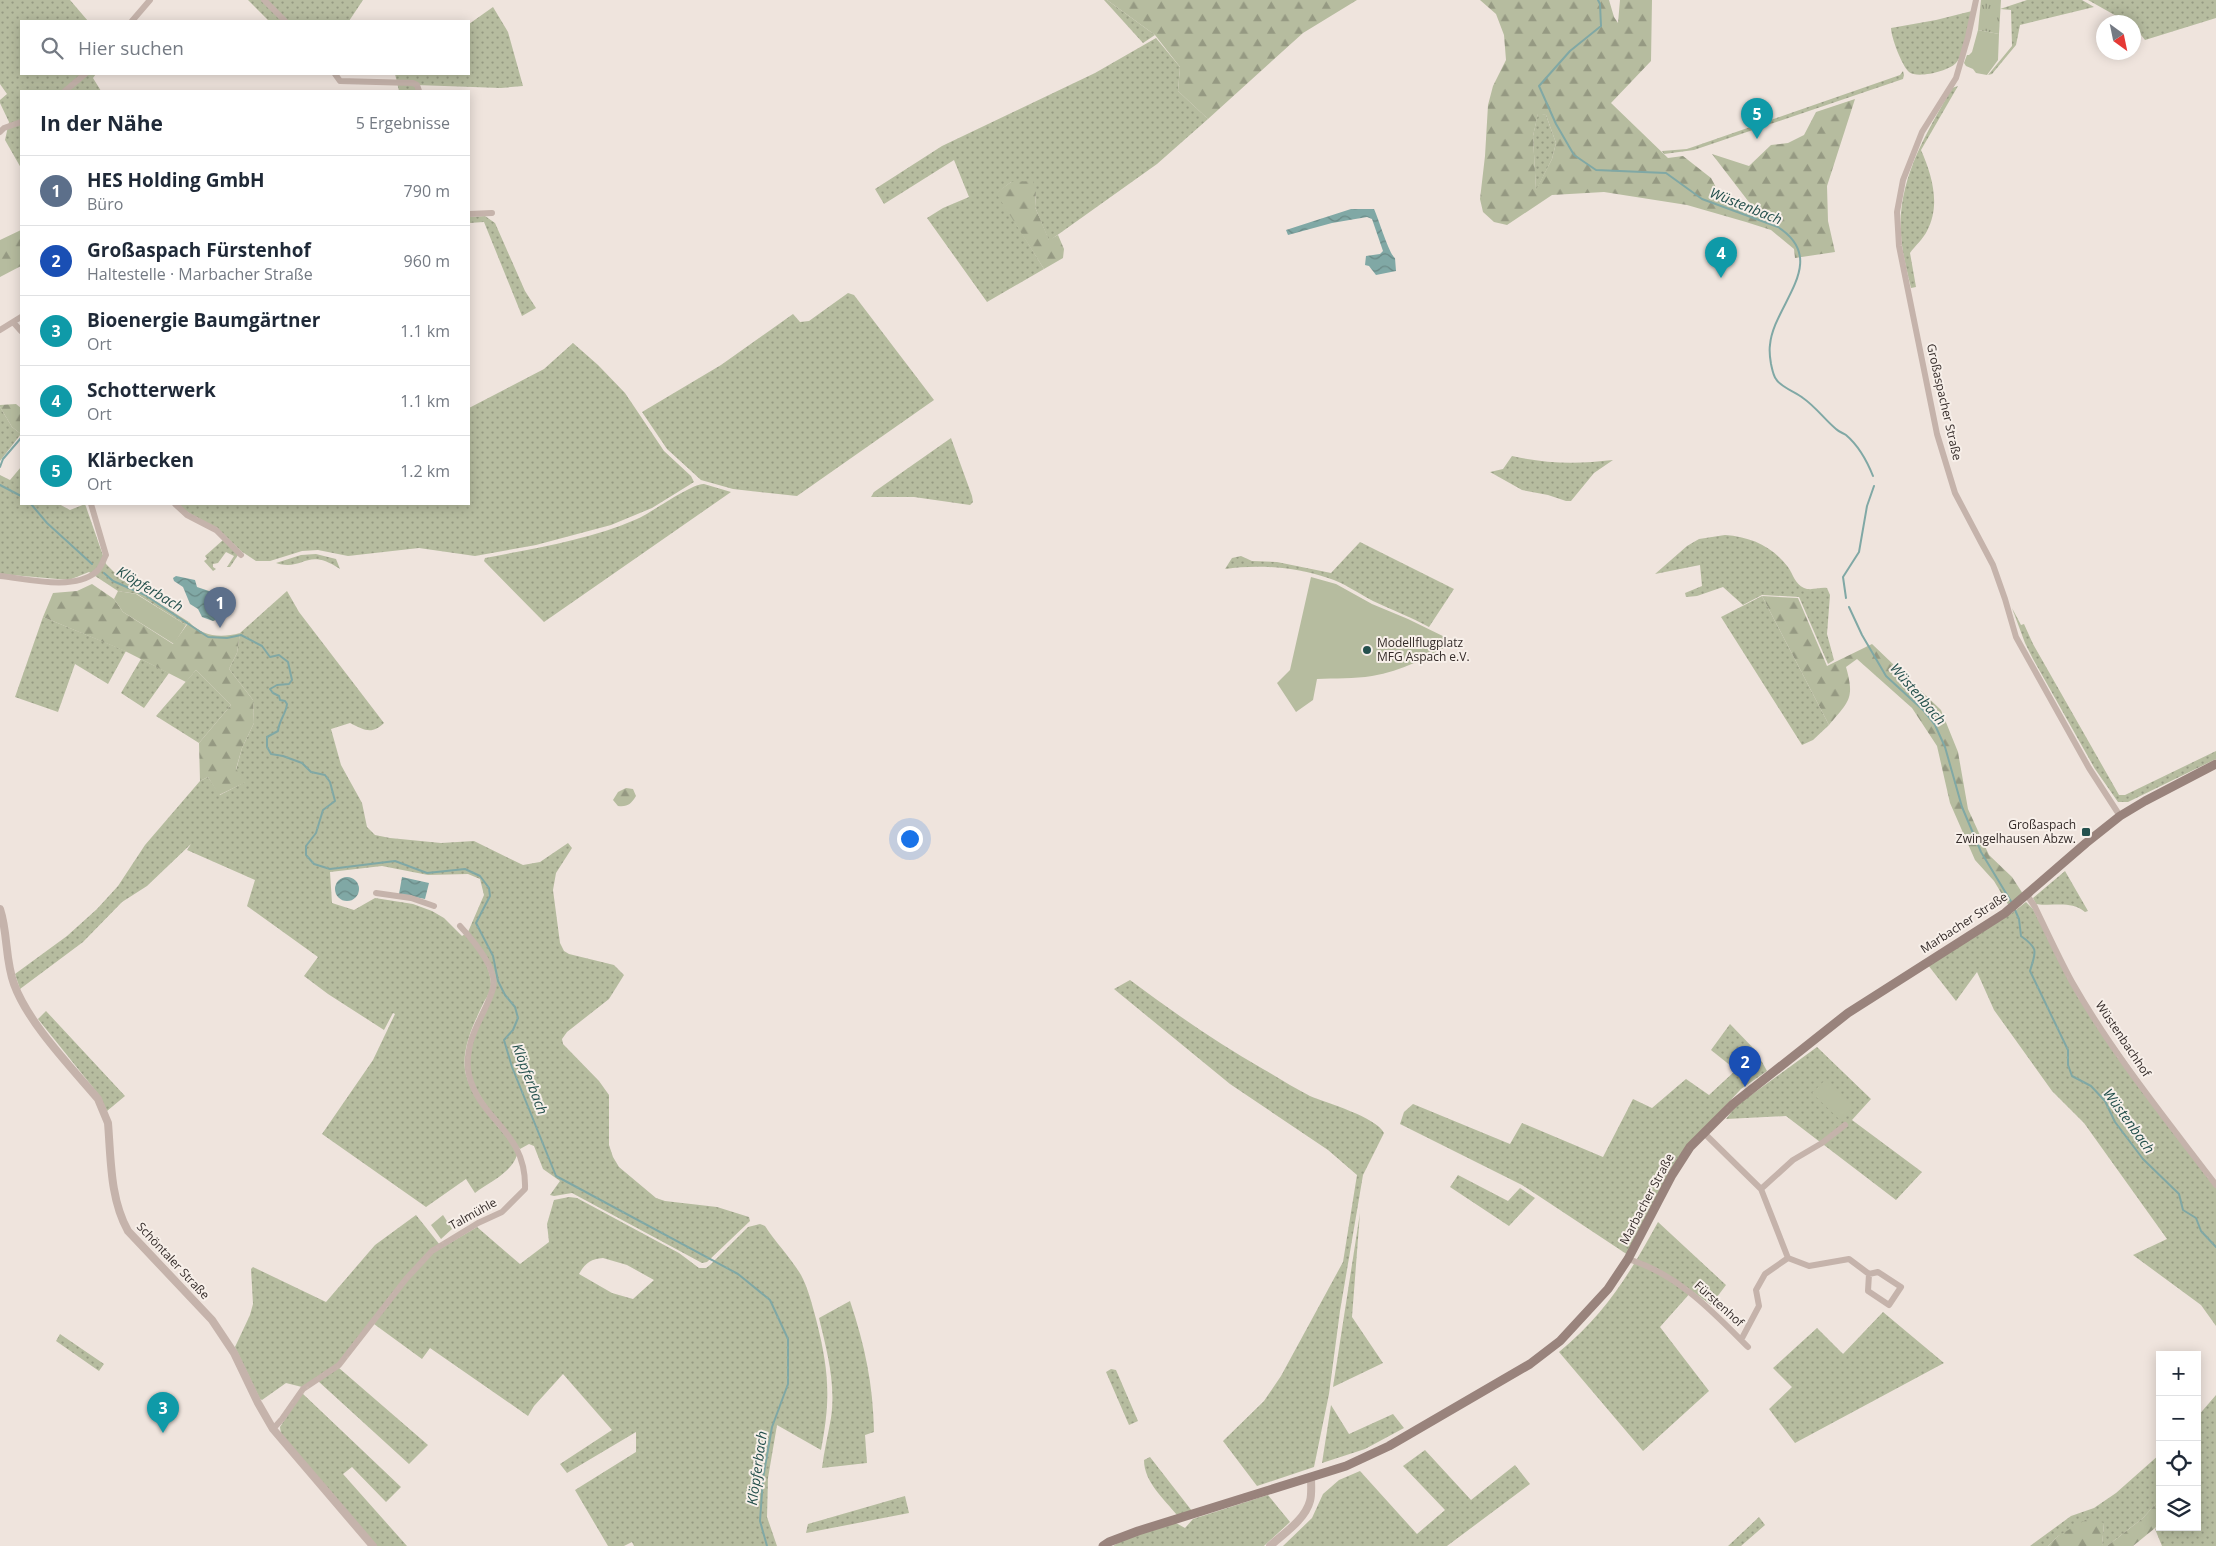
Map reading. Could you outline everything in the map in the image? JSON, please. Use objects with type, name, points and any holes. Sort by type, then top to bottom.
[{"type":"main road","name":"Marbacher Straße","points":[[1121,1538],[1178,1518],[1346,1466],[1389,1446],[1530,1364],[1560,1342],[1608,1289],[1628,1259],[1672,1175],[1690,1147],[1703,1132],[1748,1092],[1848,1013],[2013,907],[2120,816],[2216,764]]},
{"type":"main road","points":[[1103,1546],[1121,1538]]},
{"type":"main road","points":[[1110,1546],[1121,1538]]},
{"type":"street","points":[[133,20],[150,0]]},
{"type":"street","points":[[264,0],[283,20]]},
{"type":"street","name":"Großaspacher Straße","points":[[1976,0],[1956,78],[1922,132],[1903,180],[1897,212],[1899,246],[1937,434],[1955,494],[1993,565],[2016,637],[2089,768],[2120,816]]},
{"type":"street","points":[[66,90],[84,75]]},
{"type":"street","points":[[335,75],[340,81],[413,83],[417,85],[419,90]]},
{"type":"street","points":[[0,132],[4,128],[20,122]]},
{"type":"street","points":[[470,214],[492,213]]},
{"type":"street","points":[[0,330],[20,318]]},
{"type":"street","points":[[13,322],[20,330]]},
{"type":"street","points":[[0,576],[69,583],[82,580],[96,572],[106,555],[91,505]]},
{"type":"street","points":[[176,505],[187,515],[216,530],[241,555]]},
{"type":"street","points":[[376,892],[411,898],[434,906]]},
{"type":"street","name":"Wüstenbachhof","points":[[2027,895],[2035,906],[2072,981],[2090,1010],[2134,1077],[2216,1185]]},
{"type":"street","name":"Schöntaler Straße","points":[[0,909],[11,973],[18,993],[29,1014],[98,1099],[104,1112],[108,1123],[116,1200],[125,1225],[134,1238],[212,1320],[234,1353],[264,1414],[273,1428],[372,1546]]},
{"type":"street","name":"Talmühle","points":[[273,1428],[282,1419],[303,1389],[331,1372],[344,1360],[406,1279],[432,1251],[478,1223],[502,1212],[525,1189],[524,1166],[518,1150],[474,1090],[468,1074],[467,1055],[475,1026],[494,987],[492,972],[475,943],[460,926]]},
{"type":"street","points":[[1761,1189],[1793,1160],[1822,1143],[1845,1125]]},
{"type":"street","points":[[1703,1132],[1761,1189],[1788,1258],[1809,1266],[1849,1259],[1868,1274],[1878,1272],[1901,1287],[1889,1305],[1868,1291],[1868,1274]]},
{"type":"street","name":"Fürstenhof","points":[[1741,1340],[1759,1306],[1756,1290],[1765,1274],[1788,1258]]},
{"type":"street","name":"Fürstenhof","points":[[1628,1259],[1671,1279],[1701,1300],[1748,1347]]},
{"type":"street","points":[[1270,1546],[1307,1509],[1311,1496],[1311,1477]]},
{"type":"green space","points":[[0,0],[70,0],[87,20],[20,20],[20,75],[95,75],[93,78],[100,90],[20,90],[20,166],[5,140],[9,122],[0,100],[7,94],[0,84]]},
{"type":"green space","points":[[248,0],[363,0],[350,20],[268,20]]},
{"type":"green space","points":[[1104,0],[1107,0],[1155,35],[1143,43]]},
{"type":"green space","points":[[1107,0],[1357,0],[1303,33],[1208,119],[1178,91],[1180,67],[1155,35]]},
{"type":"green space","points":[[1480,0],[1609,0],[1614,17],[1618,23],[1620,0],[1652,0],[1651,61],[1611,103],[1668,158],[1683,156],[1711,178],[1718,191],[1755,210],[1712,154],[1749,166],[1771,145],[1788,143],[1804,135],[1816,112],[1855,99],[1827,186],[1828,221],[1835,252],[1795,258],[1794,249],[1771,230],[1687,205],[1604,192],[1552,195],[1507,225],[1494,222],[1483,212],[1480,199],[1488,105],[1493,86],[1506,60],[1504,35],[1496,14]],"holes":[[[1538,114],[1546,115],[1556,143],[1552,159],[1536,190],[1533,136]]]},
{"type":"green space","points":[[1981,0],[2001,0],[1999,34],[1978,30]]},
{"type":"green space","points":[[2027,0],[2082,0],[2094,7],[2020,25],[2016,45],[1992,74],[1988,75],[2012,46],[2011,10],[2000,9]]},
{"type":"green space","points":[[2088,0],[2216,0],[2216,18],[2145,40],[2141,35],[2141,15],[2115,15]]},
{"type":"green space","points":[[493,7],[508,32],[523,86],[501,88],[416,85],[417,90],[399,90],[395,75],[470,75],[470,23]]},
{"type":"green space","points":[[1972,11],[1964,46],[1956,63],[1947,69],[1919,75],[1913,74],[1906,69],[1897,51],[1891,28]]},
{"type":"green space","points":[[1978,30],[1999,34],[1998,60],[1987,75],[1976,73],[1964,63],[1967,55],[1972,52]]},
{"type":"green space","points":[[1156,38],[1180,67],[1178,91],[1208,119],[1157,164],[1049,241],[1035,207],[1036,192],[1011,182],[997,193],[1044,269],[987,302],[927,218],[943,208],[969,197],[954,160],[884,204],[875,189],[942,146],[1095,73]]},
{"type":"green space","points":[[1903,71],[1903,79],[1694,150],[1664,154],[1662,151],[1687,149],[1900,75]]},
{"type":"green space","points":[[1958,86],[1921,150],[1929,170],[1933,190],[1934,211],[1927,231],[1910,253],[1916,287],[1911,288],[1901,235],[1904,195],[1915,158],[1923,140],[1952,88]]},
{"type":"green space","points":[[1538,113],[1546,115],[1556,143],[1552,159],[1536,191],[1533,136]]},
{"type":"green space","points":[[1033,181],[1036,192],[1035,207],[1049,240],[1058,235],[1064,249],[1063,258],[1044,269],[996,193],[1011,182]]},
{"type":"green space","points":[[485,216],[495,223],[525,291],[536,308],[522,316],[484,222],[470,223],[470,217]]},
{"type":"green space","points":[[20,230],[20,267],[0,277],[0,240]]},
{"type":"green space","points":[[848,293],[854,295],[934,400],[797,496],[733,489],[701,480],[667,449],[642,412],[721,365],[793,314],[800,322],[809,321]]},
{"type":"green space","points":[[573,343],[625,393],[664,451],[691,476],[694,482],[652,508],[611,525],[536,545],[475,556],[419,548],[348,556],[318,550],[302,551],[270,561],[256,561],[241,551],[218,529],[178,505],[470,505],[470,407],[544,369]]},
{"type":"green space","points":[[16,404],[20,407],[20,433],[12,427],[0,405]]},
{"type":"green space","points":[[0,407],[12,427],[20,435],[0,461]]},
{"type":"green space","points":[[951,438],[972,496],[973,502],[970,505],[914,497],[871,497],[874,492]]},
{"type":"green space","points":[[1512,456],[1537,461],[1562,462],[1613,460],[1594,473],[1571,501],[1566,501],[1522,490],[1490,472],[1503,469]]},
{"type":"green space","points":[[20,468],[20,505],[61,505],[70,510],[85,505],[106,564],[121,579],[189,622],[186,625],[137,594],[118,591],[89,572],[69,580],[0,574],[0,475],[10,480]]},
{"type":"green space","points":[[704,484],[731,492],[544,622],[484,561],[485,558],[562,543],[600,533],[637,519],[690,488]]},
{"type":"green space","points":[[1725,535],[1752,540],[1768,548],[1782,560],[1796,581],[1804,588],[1827,588],[1830,595],[1827,634],[1834,660],[1828,664],[1799,597],[1762,595],[1743,605],[1723,587],[1697,596],[1686,597],[1685,593],[1702,586],[1700,565],[1655,574],[1687,546],[1699,539]]},
{"type":"green space","points":[[223,540],[238,555],[230,567],[227,567],[234,556],[226,552],[218,563],[213,564],[213,567],[216,569],[213,571],[204,561],[207,559],[205,556]]},
{"type":"green space","points":[[1360,542],[1454,589],[1429,627],[1373,601],[1340,583],[1315,574],[1276,568],[1250,567],[1225,569],[1232,558],[1241,556],[1252,561],[1277,562],[1331,573]]},
{"type":"green space","points":[[316,554],[336,559],[340,569],[329,563],[312,559],[285,565],[276,563],[301,555]]},
{"type":"green space","name":"Modellflugplatz MFG Aspach e.V.","points":[[1311,577],[1336,584],[1372,604],[1455,642],[1415,663],[1383,674],[1358,678],[1317,679],[1313,700],[1296,712],[1277,683],[1290,670]]},
{"type":"green space","points":[[92,584],[114,599],[123,612],[173,644],[189,622],[200,631],[213,635],[226,636],[240,633],[237,653],[229,669],[253,700],[254,723],[242,748],[236,769],[246,782],[219,795],[208,777],[200,781],[199,743],[231,705],[196,670],[186,682],[125,651],[43,617],[53,593],[77,591]]},
{"type":"green space","points":[[118,591],[136,594],[186,625],[174,644],[123,612],[114,599]]},
{"type":"green space","points":[[287,591],[299,612],[384,723],[372,730],[350,723],[331,729],[341,765],[362,803],[367,827],[375,835],[441,843],[474,841],[523,865],[540,862],[568,843],[572,848],[556,873],[553,890],[560,943],[564,951],[569,954],[614,965],[624,975],[609,999],[567,1032],[562,1039],[563,1044],[599,1081],[609,1095],[609,1145],[619,1167],[656,1198],[665,1201],[717,1207],[749,1217],[750,1221],[707,1262],[702,1263],[572,1193],[550,1195],[560,1181],[543,1169],[534,1146],[529,1144],[520,1149],[486,1104],[472,1078],[468,1065],[469,1053],[493,988],[496,988],[494,971],[468,932],[484,895],[480,879],[468,874],[428,875],[382,866],[330,872],[332,903],[354,910],[375,898],[413,904],[432,911],[444,918],[462,936],[465,934],[478,951],[488,970],[491,984],[489,993],[476,1019],[466,1046],[466,1075],[481,1105],[518,1151],[512,1165],[507,1170],[475,1193],[466,1179],[426,1207],[322,1134],[373,1060],[395,1014],[393,1013],[384,1030],[304,976],[318,957],[247,906],[255,880],[187,850],[191,844],[147,886],[122,902],[83,942],[20,989],[15,974],[67,936],[97,909],[118,886],[145,845],[200,781],[208,777],[220,795],[245,782],[236,770],[242,748],[254,723],[253,700],[229,669],[237,653],[240,633]]},
{"type":"green space","points":[[1762,596],[1829,725],[1813,740],[1802,745],[1721,617]]},
{"type":"green space","points":[[1762,596],[1798,598],[1827,666],[1872,644],[1941,710],[1958,752],[1968,809],[1989,855],[2012,877],[2023,894],[2009,906],[1994,881],[1975,860],[1950,803],[1937,746],[1912,708],[1857,659],[1846,667],[1850,693],[1846,705],[1829,725]]},
{"type":"green space","points":[[2012,608],[2021,625],[2024,624],[2033,644],[2119,795],[2125,795],[2216,751],[2216,759],[2128,802],[2118,802],[2095,769],[2033,659]]},
{"type":"green space","points":[[43,617],[126,651],[108,684],[75,664],[58,712],[15,697]]},
{"type":"green space","points":[[141,659],[169,673],[144,708],[121,693]]},
{"type":"green space","points":[[196,670],[231,705],[199,743],[156,716]]},
{"type":"green space","points":[[626,788],[633,789],[636,796],[629,804],[618,806],[613,800],[618,792]]},
{"type":"green space","points":[[2065,871],[2088,911],[2085,912],[2068,905],[2036,904],[2033,898]]},
{"type":"green space","points":[[2026,902],[2033,909],[2070,982],[2216,1188],[2216,1326],[2201,1305],[2133,1255],[2167,1239],[2084,1123],[2052,1091],[1994,1010],[1977,972],[1956,1001],[1928,965],[2012,913]]},
{"type":"green space","points":[[1130,980],[1229,1049],[1310,1096],[1362,1116],[1379,1127],[1384,1133],[1363,1175],[1340,1311],[1329,1394],[1314,1467],[1257,1486],[1223,1441],[1264,1401],[1281,1376],[1343,1262],[1357,1175],[1328,1150],[1230,1084],[1114,989]]},
{"type":"green space","points":[[46,1011],[125,1096],[107,1111],[99,1095],[38,1019]]},
{"type":"green space","points":[[1730,1024],[1756,1051],[1767,1071],[1741,1089],[1700,1133],[1628,1255],[1522,1185],[1400,1124],[1404,1112],[1413,1104],[1510,1144],[1522,1123],[1603,1157],[1633,1099],[1652,1108],[1686,1079],[1709,1095],[1736,1070],[1711,1050]]},
{"type":"green space","points":[[1817,1047],[1871,1099],[1852,1120],[1922,1172],[1896,1200],[1786,1116],[1726,1119],[1736,1106]]},
{"type":"green space","points":[[1825,1080],[1853,1106],[1840,1120],[1812,1093]]},
{"type":"green space","points":[[1458,1175],[1508,1201],[1520,1188],[1535,1198],[1509,1226],[1450,1187]]},
{"type":"green space","points":[[569,1197],[577,1198],[679,1253],[699,1268],[706,1268],[710,1265],[748,1227],[760,1224],[765,1226],[797,1269],[808,1291],[824,1354],[827,1384],[826,1415],[821,1450],[777,1425],[768,1478],[767,1517],[777,1546],[634,1546],[632,1542],[624,1546],[608,1546],[575,1490],[636,1452],[636,1432],[567,1473],[560,1464],[612,1430],[563,1374],[534,1406],[528,1416],[430,1348],[422,1359],[374,1324],[408,1279],[433,1253],[477,1227],[520,1264],[549,1242],[547,1224],[554,1200]],"holes":[[[603,1258],[627,1265],[654,1280],[633,1299],[612,1293],[579,1274],[589,1262]]]},
{"type":"green space","points":[[1360,1213],[1352,1317],[1383,1363],[1333,1387]]},
{"type":"green space","points":[[416,1215],[440,1245],[425,1255],[340,1363],[302,1387],[286,1383],[262,1400],[260,1399],[235,1347],[253,1304],[251,1269],[253,1267],[326,1302],[375,1245]]},
{"type":"green space","points":[[443,1215],[452,1229],[441,1239],[431,1225]]},
{"type":"green space","points":[[1658,1222],[1726,1285],[1711,1305],[1692,1291],[1660,1327],[1709,1391],[1643,1451],[1559,1352],[1603,1308],[1637,1259]]},
{"type":"green space","points":[[850,1301],[867,1365],[872,1398],[874,1432],[865,1435],[867,1463],[822,1468],[831,1418],[832,1380],[819,1318]]},
{"type":"green space","points":[[1883,1312],[1944,1363],[1795,1443],[1769,1409],[1792,1387],[1773,1368],[1817,1328],[1843,1354]]},
{"type":"green space","points":[[60,1334],[104,1364],[99,1371],[56,1341]]},
{"type":"green space","points":[[339,1368],[428,1445],[409,1464],[318,1381]]},
{"type":"green space","points":[[1111,1369],[1116,1370],[1138,1421],[1129,1425],[1106,1372]]},
{"type":"green space","points":[[302,1393],[401,1487],[386,1502],[352,1467],[343,1474],[407,1546],[375,1546],[281,1434],[280,1427]]},
{"type":"green space","points":[[2216,1395],[2216,1546],[2162,1546],[2155,1529],[2156,1528],[2156,1531],[2201,1531],[2201,1412]]},
{"type":"green space","points":[[1331,1405],[1349,1434],[1393,1414],[1404,1428],[1365,1449],[1322,1463]]},
{"type":"green space","points":[[1425,1450],[1471,1500],[1515,1465],[1530,1484],[1447,1546],[1283,1546],[1312,1518],[1323,1494],[1339,1480],[1360,1471],[1417,1534],[1445,1510],[1403,1466]]},
{"type":"green space","points":[[1150,1457],[1192,1511],[1177,1515],[1156,1490],[1147,1476],[1145,1468],[1144,1460]]},
{"type":"green space","points":[[2156,1458],[2156,1503],[2143,1518],[2107,1546],[2102,1546],[2104,1523],[2058,1536],[2048,1546],[2030,1546],[2071,1516],[2094,1508],[2116,1493]]},
{"type":"green space","points":[[1268,1495],[1290,1522],[1264,1546],[1113,1546],[1124,1539],[1176,1523],[1185,1528],[1193,1519]]},
{"type":"green space","points":[[905,1496],[909,1513],[806,1533],[808,1524]]},
{"type":"green space","points":[[2156,1503],[2156,1527],[2133,1546],[2107,1546],[2143,1518]]},
{"type":"green space","points":[[1759,1517],[1765,1525],[1741,1546],[1728,1546]]},
{"type":"green space","points":[[2089,1518],[2104,1523],[2102,1546],[2048,1546],[2058,1536]]},
{"type":"water","points":[[1351,209],[1374,209],[1387,244],[1395,258],[1396,271],[1376,275],[1369,266],[1365,265],[1366,256],[1380,254],[1383,251],[1372,219],[1367,217],[1332,223],[1288,235],[1286,230]]},
{"type":"water","points":[[176,576],[195,580],[197,587],[221,595],[227,604],[222,617],[218,614],[216,616],[218,619],[213,621],[202,617],[198,609],[190,604],[183,587],[174,581],[173,578]]},
{"type":"water","points":[[347,877],[352,878],[358,884],[358,894],[352,900],[347,901],[342,900],[336,894],[335,889],[336,884],[342,878]]},
{"type":"water","points":[[402,877],[429,883],[425,899],[399,894]]},
{"type":"waterway","name":"Wüstenbach","points":[[1598,0],[1600,4],[1601,26],[1570,51],[1539,86],[1556,124],[1574,155],[1596,170],[1666,173],[1702,199],[1778,227],[1793,240],[1800,254],[1800,269],[1773,330],[1770,345],[1773,374],[1778,382],[1808,402],[1837,430],[1851,439],[1862,454],[1873,476]]},
{"type":"waterway","points":[[0,467],[3,459],[20,439]]},
{"type":"waterway","name":"Klöpferbach","points":[[0,485],[20,495]]},
{"type":"waterway","name":"Wüstenbach","points":[[1846,598],[1843,577],[1859,552],[1867,506],[1874,486]]},
{"type":"waterway","name":"Klöpferbach","points":[[32,505],[47,523],[92,564]]},
{"type":"waterway","name":"Klöpferbach","points":[[104,573],[113,581],[145,595],[208,637],[227,638],[241,635],[262,646],[270,657],[279,655],[288,662],[292,680],[289,684],[277,685],[270,689],[279,696],[280,700],[285,701],[287,704],[278,731],[267,737],[267,747],[271,754],[302,763],[311,772],[325,775],[330,782],[335,801],[323,810],[316,833],[306,846],[306,855],[314,864],[330,869],[395,861],[427,873],[465,869],[480,876],[489,888],[490,896],[476,923],[493,956],[498,981],[505,995],[515,1007],[518,1018],[513,1030],[504,1040],[512,1067],[556,1176],[738,1274],[770,1300],[788,1339],[788,1384],[772,1427],[763,1478],[760,1521],[767,1546]]},
{"type":"waterway","name":"Wüstenbach","points":[[1849,607],[1862,635],[1886,676],[1923,710],[1935,725],[1945,747],[1962,807],[1981,852],[2012,903]]},
{"type":"waterway","name":"Wüstenbach","points":[[2015,910],[2019,919],[2021,936],[2031,944],[2035,955],[2030,971],[2068,1050],[2068,1065],[2072,1076],[2091,1086],[2105,1101],[2115,1122],[2143,1159],[2179,1194],[2183,1210],[2196,1218],[2201,1231],[2216,1247]]},
{"type":"place","name":"Klärbecken","points":[[1757,139]]},
{"type":"place","name":"Schotterwerk","points":[[1721,278]]},
{"type":"place","name":"HES Holding GmbH","points":[[220,628]]},
{"type":"place","name":"Modellflugplatz MFG Aspach e.V.","points":[[1367,650]]},
{"type":"place","name":"Großaspach Zwingelhausen Abzw.","points":[[2086,832]]},
{"type":"place","name":"Großaspach Fürstenhof","points":[[1745,1087]]},
{"type":"place","name":"Bioenergie Baumgärtner","points":[[163,1433]]}]
